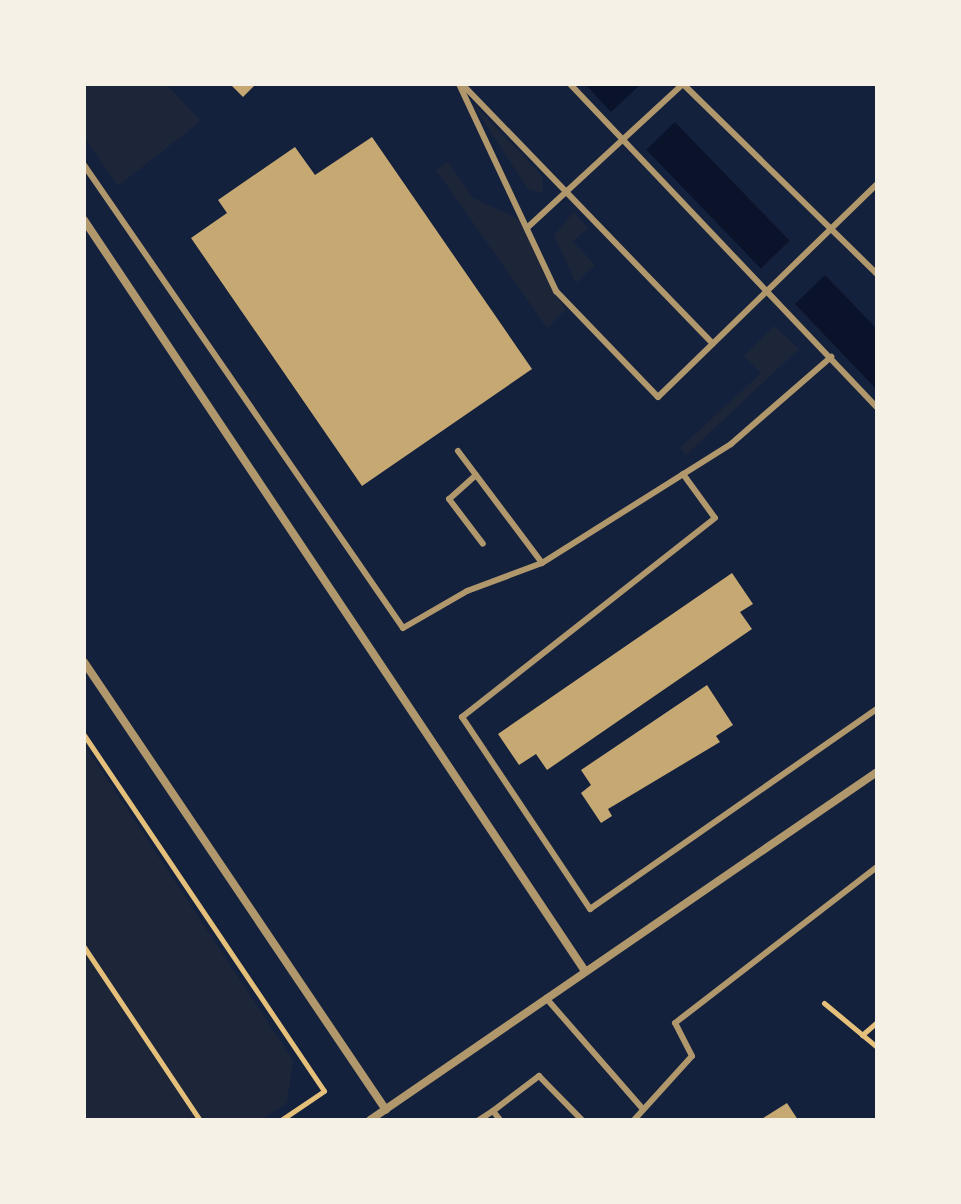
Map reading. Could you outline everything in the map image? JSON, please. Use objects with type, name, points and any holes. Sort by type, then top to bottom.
[{"type":"street","points":[[84,220],[585,971]]},
{"type":"street","points":[[84,662],[386,1110]]},
{"type":"street","points":[[370,1120],[877,772]]},
{"type":"lane","points":[[460,84],[562,195],[713,344]]},
{"type":"lane","points":[[460,84],[556,291],[658,397],[877,184]]},
{"type":"lane","points":[[570,84],[769,289],[877,407]]},
{"type":"lane","points":[[528,227],[622,137],[683,84],[877,274]]},
{"type":"lane","points":[[84,165],[403,628],[467,591],[542,563],[731,444],[831,357]]},
{"type":"lane","points":[[458,451],[542,563]]},
{"type":"lane","points":[[683,474],[715,518],[462,717],[590,909],[877,709]]},
{"type":"lane","points":[[476,475],[449,499],[483,544]]},
{"type":"lane","points":[[634,1120],[692,1056],[675,1023],[877,867]]},
{"type":"lane","points":[[546,998],[643,1109]]},
{"type":"lane","points":[[479,1120],[539,1076],[582,1120]]},
{"type":"lane","points":[[493,1111],[500,1120]]},
{"type":"path","points":[[84,735],[324,1091],[281,1120]]},
{"type":"path","points":[[84,947],[200,1120]]},
{"type":"path","points":[[824,1003],[877,1047]]},
{"type":"path","points":[[862,1035],[877,1022]]},
{"type":"shaded area","points":[[84,84],[166,84],[201,121],[118,186],[84,137]]},
{"type":"shaded area","points":[[585,84],[641,84],[611,112]]},
{"type":"shaded area","points":[[470,100],[542,176],[543,193],[528,189]]},
{"type":"shaded area","points":[[675,122],[790,241],[761,268],[646,150]]},
{"type":"shaded area","points":[[448,162],[473,198],[520,220],[565,310],[547,328],[436,170]]},
{"type":"shaded area","points":[[574,212],[588,228],[573,241],[595,265],[576,283],[554,235]]},
{"type":"shaded area","points":[[825,275],[877,329],[877,390],[795,304]]},
{"type":"shaded area","points":[[774,326],[799,349],[686,455],[680,448],[761,373],[744,356]]},
{"type":"shaded area","points":[[84,744],[293,1060],[287,1103],[261,1120],[84,1120]]},
{"type":"building","points":[[230,84],[256,84],[243,97]]},
{"type":"building","points":[[372,137],[532,369],[362,486],[191,238],[227,213],[218,200],[295,147],[315,175]]},
{"type":"building","points":[[732,573],[753,604],[740,612],[752,629],[547,770],[536,754],[519,765],[498,734]]},
{"type":"building","points":[[707,685],[733,725],[716,736],[720,742],[608,809],[612,816],[601,823],[581,793],[591,785],[581,770]]},
{"type":"building","points":[[787,1103],[798,1120],[760,1120]]}]
